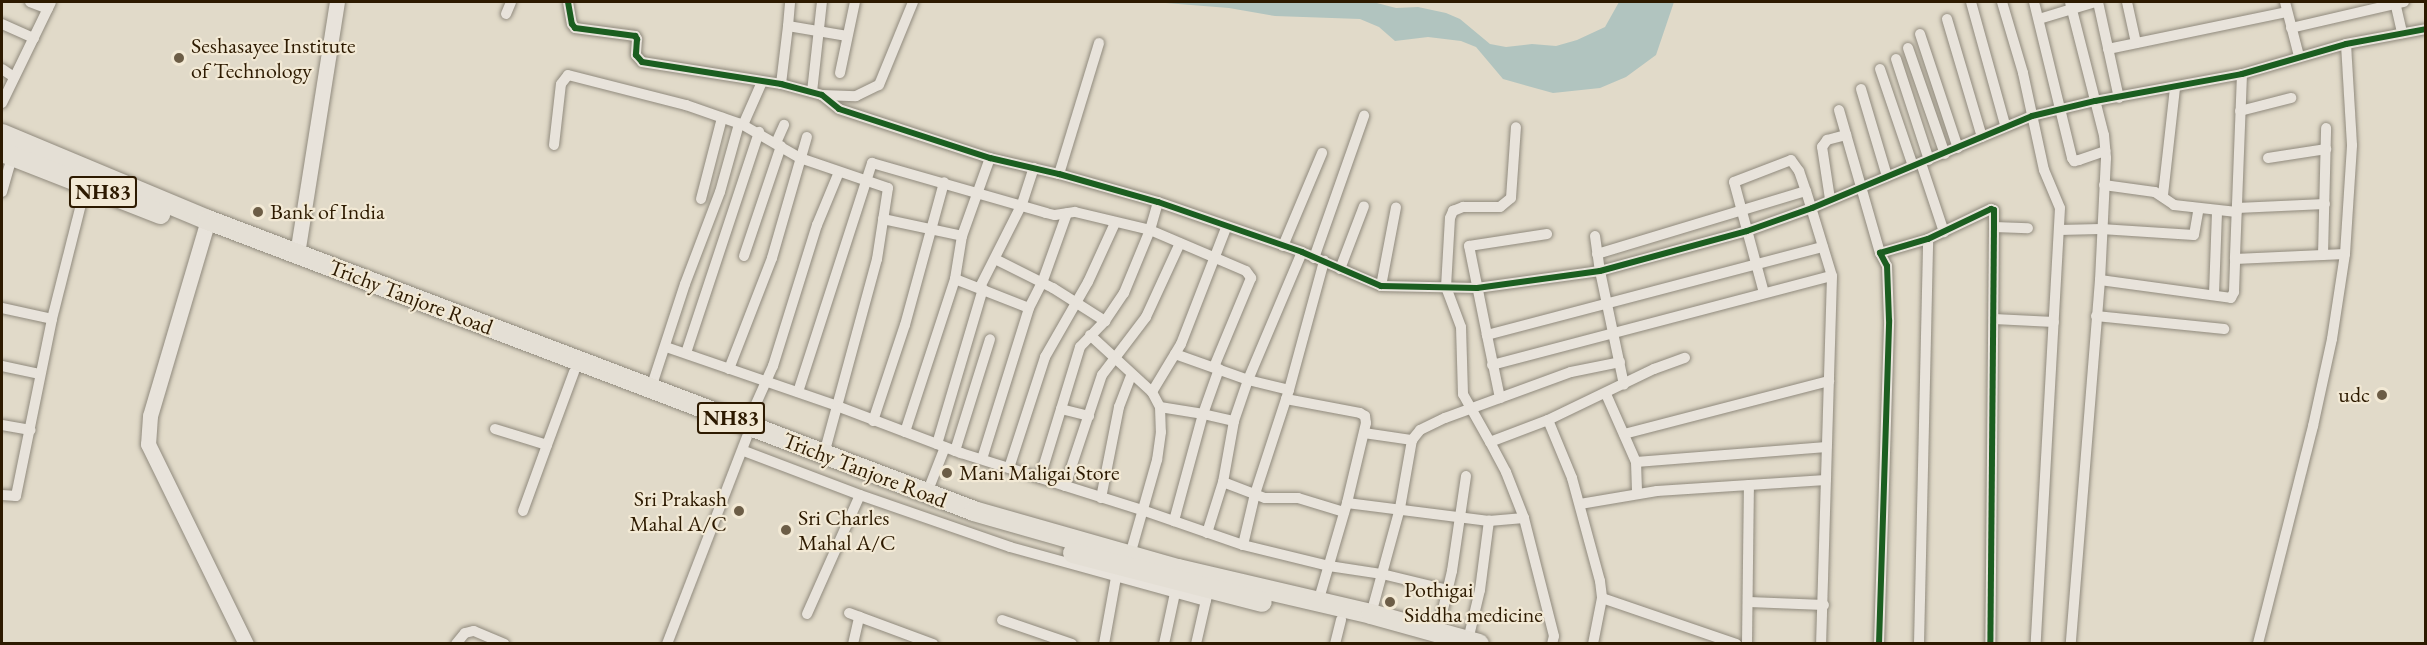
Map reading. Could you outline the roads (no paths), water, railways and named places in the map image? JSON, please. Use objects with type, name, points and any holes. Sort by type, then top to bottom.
[{"type":"highway","name":"Trichy Tanjore Road","points":[[2,134],[206,225],[574,372],[970,522],[1207,596],[1434,637],[1474,642]]},
{"type":"highway","name":"Trichy Tanjore Road","points":[[7,154],[86,185],[297,254],[651,388],[746,438],[824,454],[974,511],[1130,555],[1371,614],[1434,637]]},
{"type":"main road","points":[[297,254],[337,2]]},
{"type":"main road","points":[[206,225],[150,416],[148,444],[246,644]]},
{"type":"street","points":[[2,103],[50,5],[30,2]]},
{"type":"street","points":[[506,14],[511,2]]},
{"type":"street","points":[[568,2],[572,24],[575,27],[635,36],[638,39],[636,55],[642,62],[781,84],[817,93],[856,96],[879,86],[911,2]]},
{"type":"street","points":[[781,84],[790,2]]},
{"type":"street","points":[[817,93],[818,32],[822,2]]},
{"type":"street","points":[[840,73],[855,2]]},
{"type":"street","points":[[1971,2],[2006,125]]},
{"type":"street","points":[[2002,2],[2044,170],[2060,208],[2036,644]]},
{"type":"street","points":[[2034,2],[2074,161],[2105,151]]},
{"type":"street","points":[[2039,19],[2071,6],[2096,2],[2120,98]]},
{"type":"street","points":[[2127,2],[2136,43]]},
{"type":"street","points":[[2291,27],[2399,2],[2402,33]]},
{"type":"street","points":[[2071,6],[2105,151],[2100,280],[2071,644]]},
{"type":"street","points":[[2108,49],[2285,7],[2299,56]]},
{"type":"street","points":[[1947,19],[1982,137]]},
{"type":"street","points":[[2,24],[34,38]]},
{"type":"street","points":[[788,26],[847,36]]},
{"type":"street","points":[[817,93],[839,109],[990,158],[1059,174],[1158,202],[1226,228],[1302,252],[1382,286],[1477,288],[1600,271],[1747,231],[1812,208],[2032,116],[2095,101],[2242,74],[2346,44],[2426,29]]},
{"type":"street","points":[[1920,34],[1959,148]]},
{"type":"street","points":[[1059,174],[1099,43]]},
{"type":"street","points":[[2258,644],[2313,426],[2332,339],[2345,254],[2352,146],[2346,44]]},
{"type":"street","points":[[1908,48],[1945,154]]},
{"type":"street","points":[[1896,59],[1921,163],[1944,232]]},
{"type":"street","points":[[2,69],[14,77]]},
{"type":"street","points":[[1880,69],[1921,163]]},
{"type":"street","points":[[2100,280],[2233,297],[2242,74]]},
{"type":"street","points":[[554,146],[561,84],[568,75],[686,105],[741,124],[759,132],[800,158],[888,188],[877,259],[824,454]]},
{"type":"street","points":[[651,388],[685,284],[720,192],[741,124],[762,82]]},
{"type":"street","points":[[2163,195],[2175,88]]},
{"type":"street","points":[[1861,89],[1887,176]]},
{"type":"street","points":[[2240,111],[2291,98]]},
{"type":"street","points":[[1839,110],[1859,187],[1880,253],[1887,266],[1889,320],[1879,644]]},
{"type":"street","points":[[1243,545],[1255,494],[1288,394],[1319,260],[1364,116]]},
{"type":"street","points":[[701,199],[722,118]]},
{"type":"street","points":[[744,256],[784,125]]},
{"type":"street","points":[[1516,127],[1511,198],[1500,207],[1463,207],[1453,211],[1450,218],[1446,287],[1461,327],[1463,394],[1506,472],[1524,518],[1554,636],[1552,644]]},
{"type":"street","points":[[2323,255],[2326,128]]},
{"type":"street","points":[[686,352],[759,132]]},
{"type":"street","points":[[1830,199],[1822,147],[1827,140],[1846,135]]},
{"type":"street","points":[[729,369],[772,258],[807,137]]},
{"type":"street","points":[[2268,158],[2326,149]]},
{"type":"street","points":[[1283,246],[1322,153]]},
{"type":"street","points":[[2,192],[7,154]]},
{"type":"street","points":[[905,432],[955,279],[962,236],[990,158]]},
{"type":"street","points":[[1764,293],[1734,182],[1787,161],[1794,162],[1812,208],[1832,276],[1826,447],[1825,643]]},
{"type":"street","points":[[798,392],[840,255],[872,163],[1055,215],[1087,214],[1115,223],[1150,230],[1246,271],[1251,278],[1216,368],[1174,521]]},
{"type":"street","points":[[946,447],[981,288],[1022,204],[1034,168]]},
{"type":"street","points":[[667,644],[746,438],[818,225],[839,172]]},
{"type":"street","points":[[873,421],[905,325],[944,183]]},
{"type":"street","points":[[2,495],[16,496],[52,320],[86,185]]},
{"type":"street","points":[[2104,185],[2163,195],[2174,205],[2217,212],[2325,204]]},
{"type":"street","points":[[1597,254],[1806,191]]},
{"type":"street","points":[[1040,478],[1080,347],[1105,321],[1124,293],[1150,230],[1158,202]]},
{"type":"street","points":[[1340,269],[1364,206]]},
{"type":"street","points":[[1382,286],[1396,207]]},
{"type":"street","points":[[2059,230],[2101,229],[2194,235],[2199,208]]},
{"type":"street","points":[[1880,253],[1929,239],[1991,209],[1994,210],[1990,644]]},
{"type":"street","points":[[2214,294],[2217,212]]},
{"type":"street","points":[[982,459],[1029,308],[1042,283],[1067,213]]},
{"type":"street","points":[[883,219],[931,227],[962,236]]},
{"type":"street","points":[[1009,468],[1045,357],[1074,302],[1088,282],[1115,223]]},
{"type":"street","points":[[1994,227],[2028,228]]},
{"type":"street","points":[[1152,392],[1175,354],[1216,259],[1226,228]]},
{"type":"street","points":[[1500,398],[1469,246],[1547,234]]},
{"type":"street","points":[[1595,236],[1606,304],[1624,385]]},
{"type":"street","points":[[1919,644],[1929,239]]},
{"type":"street","points":[[1065,486],[1102,375],[1146,317],[1180,243]]},
{"type":"street","points":[[1486,335],[1823,247]]},
{"type":"street","points":[[1207,533],[1223,482],[1234,421],[1248,380],[1302,252]]},
{"type":"street","points":[[2235,259],[2345,254]]},
{"type":"street","points":[[995,259],[1042,283],[1105,321]]},
{"type":"street","points":[[1492,365],[1832,276]]},
{"type":"street","points":[[955,279],[1029,308]]},
{"type":"street","points":[[2,308],[52,320]]},
{"type":"street","points":[[2097,316],[2224,329]]},
{"type":"street","points":[[1994,319],[2054,322]]},
{"type":"street","points":[[1090,335],[1152,392],[1160,407],[1161,432],[1157,460],[1130,555]]},
{"type":"street","points":[[927,493],[990,339]]},
{"type":"street","points":[[666,347],[686,352],[946,447],[1243,545],[1329,566],[1382,574],[1448,590]]},
{"type":"street","points":[[1175,354],[1288,394],[1360,412],[1365,416],[1364,433],[1346,507],[1318,602]]},
{"type":"street","points":[[1490,442],[1548,420],[1654,369],[1685,358]]},
{"type":"street","points":[[1371,614],[1400,508],[1412,440],[1420,430],[1571,372],[1620,362]]},
{"type":"street","points":[[2,366],[40,374]]},
{"type":"street","points":[[523,511],[574,372]]},
{"type":"street","points":[[1101,498],[1119,407],[1131,375]]},
{"type":"street","points":[[1624,434],[1828,381]]},
{"type":"street","points":[[1606,394],[1636,462],[1637,494]]},
{"type":"street","points":[[1160,407],[1234,421]]},
{"type":"street","points":[[1060,410],[1089,416]]},
{"type":"street","points":[[1548,420],[1580,504],[1600,581],[1602,598],[1593,644]]},
{"type":"street","points":[[2,425],[31,430]]},
{"type":"street","points":[[495,429],[547,445]]},
{"type":"street","points":[[1364,433],[1412,440]]},
{"type":"street","points":[[746,438],[860,495],[1010,548],[1175,593],[1207,596],[1196,644]]},
{"type":"street","points":[[1636,462],[1826,447]]},
{"type":"street","points":[[1434,637],[1448,590],[1462,517],[1466,476]]},
{"type":"street","points":[[1580,504],[1637,494],[1826,480]]},
{"type":"street","points":[[1223,482],[1271,499],[1298,498],[1346,507],[1400,508],[1490,521],[1524,518]]},
{"type":"street","points":[[1747,644],[1749,485]]},
{"type":"street","points":[[807,614],[860,495]]},
{"type":"street","points":[[1474,642],[1490,521]]},
{"type":"street","points":[[1104,644],[1116,577]]},
{"type":"street","points":[[1164,644],[1175,593]]},
{"type":"street","points":[[1602,598],[1736,644]]},
{"type":"street","points":[[1749,602],[1824,605]]},
{"type":"street","points":[[853,644],[854,615],[933,644]]},
{"type":"street","points":[[1002,620],[1072,644]]},
{"type":"street","points":[[1335,644],[1341,620]]},
{"type":"street","points":[[456,644],[465,633],[474,631],[504,644]]},
{"type":"place","name":"Seshasayee Institute of Technology","points":[[179,58]]},
{"type":"place","name":"Bank of India","points":[[258,212]]},
{"type":"place","name":"udc","points":[[2382,395]]},
{"type":"place","name":"Mani Maligai Store","points":[[947,473]]},
{"type":"place","name":"Sri Prakash Mahal A/C","points":[[739,511]]},
{"type":"place","name":"Sri Charles Mahal A/C","points":[[786,530]]},
{"type":"place","name":"Pothigai Siddha medicine","points":[[1390,602]]}]
